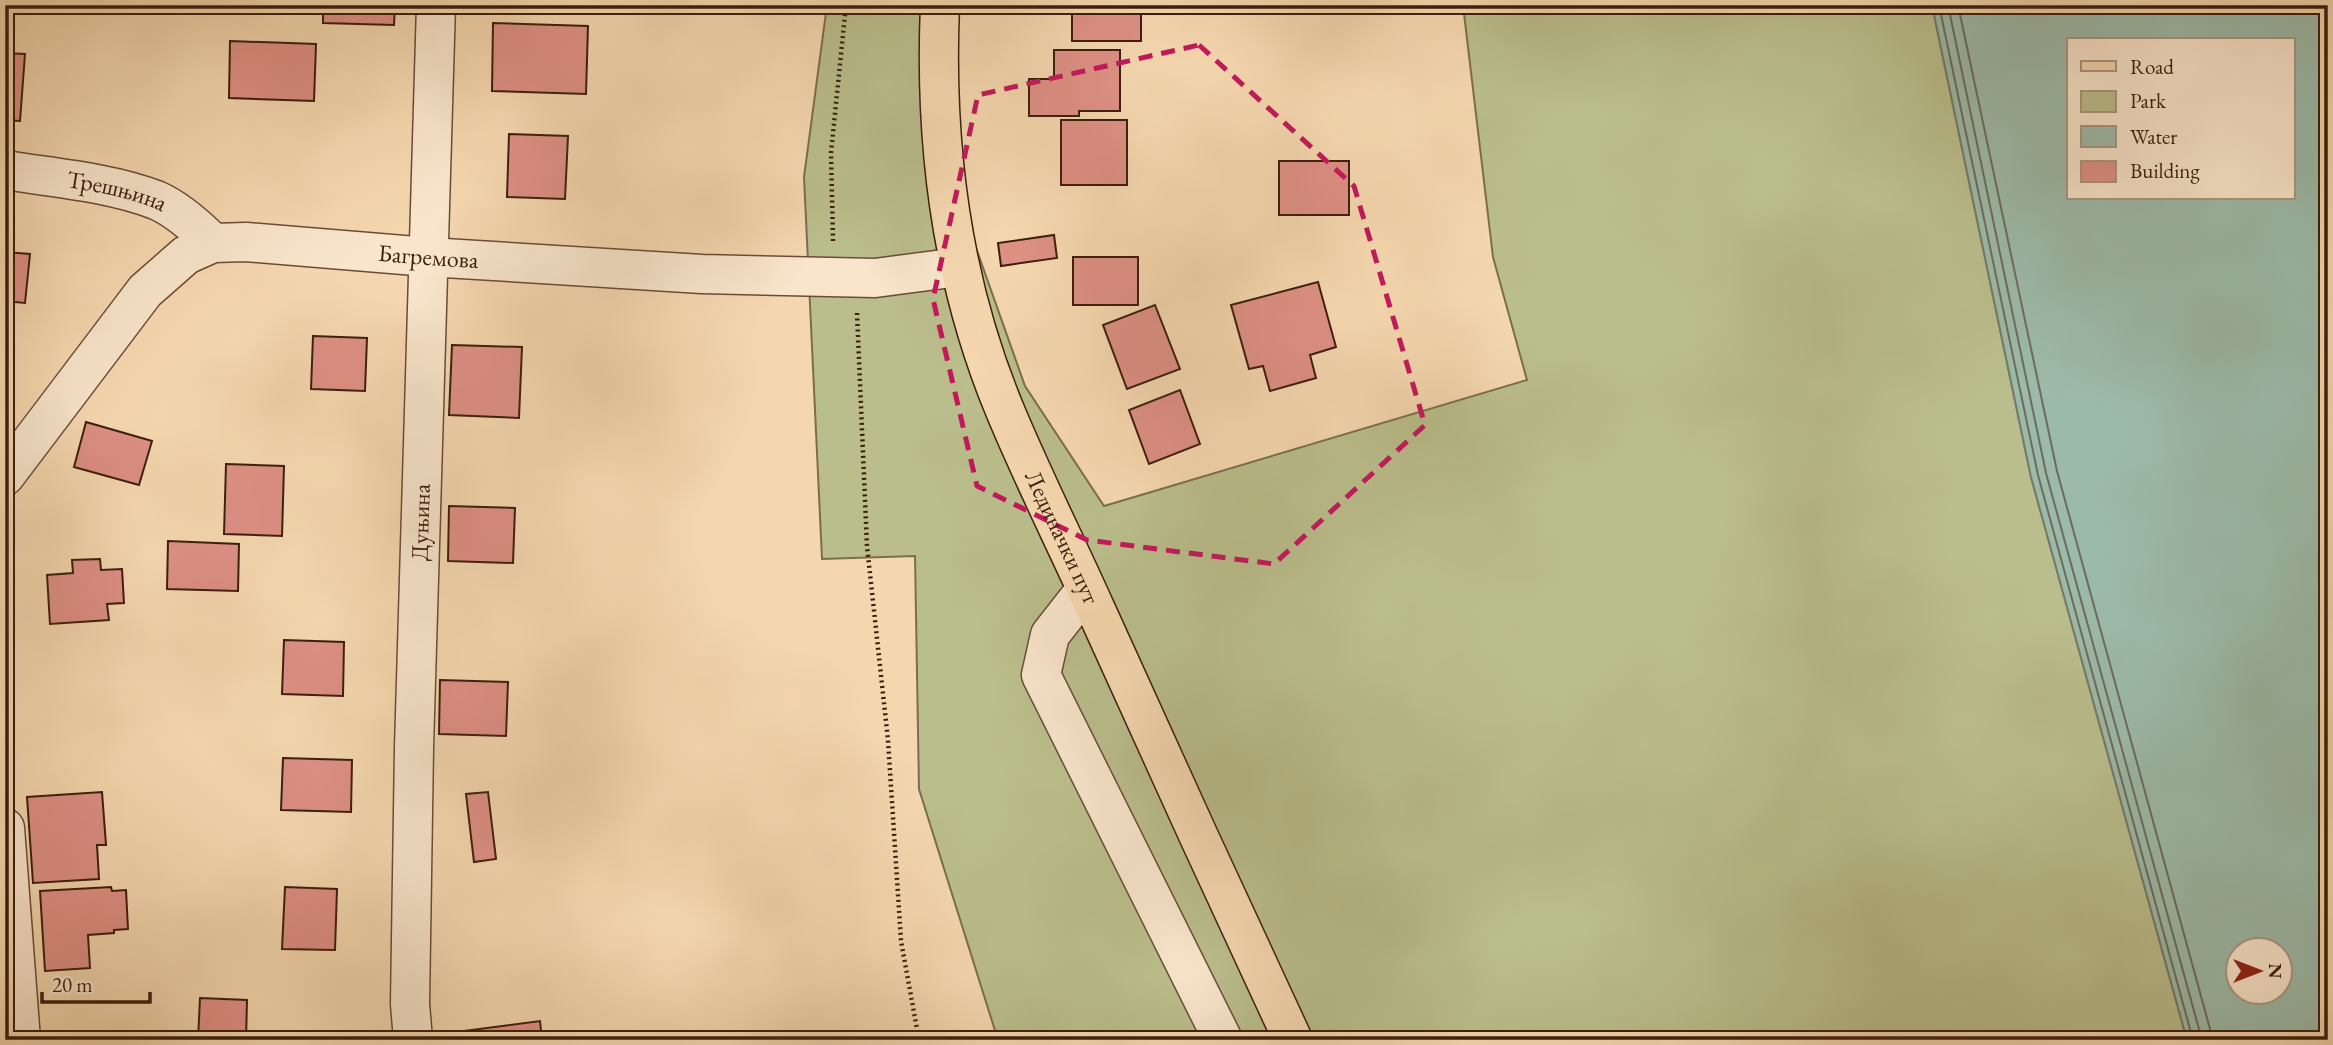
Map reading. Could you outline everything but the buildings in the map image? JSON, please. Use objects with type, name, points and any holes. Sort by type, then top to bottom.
[{"type":"main road","name":"Лединачки пут","points":[[940,5],[938,48],[942,158],[959,267],[1003,407],[1180,800],[1293,1040]]},
{"type":"street","name":"Дуњина","points":[[413,1040],[410,1004],[414,748],[436,5]]},
{"type":"street","name":"Трешњина","points":[[5,170],[129,192],[159,201],[193,224],[213,243]]},
{"type":"street","name":"Багремова","points":[[5,476],[145,291],[186,255],[213,243],[246,242],[428,257],[702,274],[875,278],[959,267]]},
{"type":"street","points":[[1086,589],[1050,635],[1041,675],[1223,1040]]},
{"type":"street","points":[[5,828],[11,994],[21,1040]]},
{"type":"path","points":[[846,5],[831,153],[888,740],[901,941],[919,1040]]},
{"type":"highlighted area","points":[[1199,45],[1354,186],[1425,425],[1274,564],[1087,540],[977,486],[933,299],[978,95]]},
{"type":"green space","points":[[827,5],[953,5],[959,200],[1025,386],[1104,506],[1527,380],[1493,257],[1463,5],[1932,5],[2031,477],[2187,1040],[998,1040],[919,789],[915,556],[822,559],[804,177]]},
{"type":"water","points":[[1932,5],[2328,5],[2328,1040],[2187,1040],[2031,477]]}]
